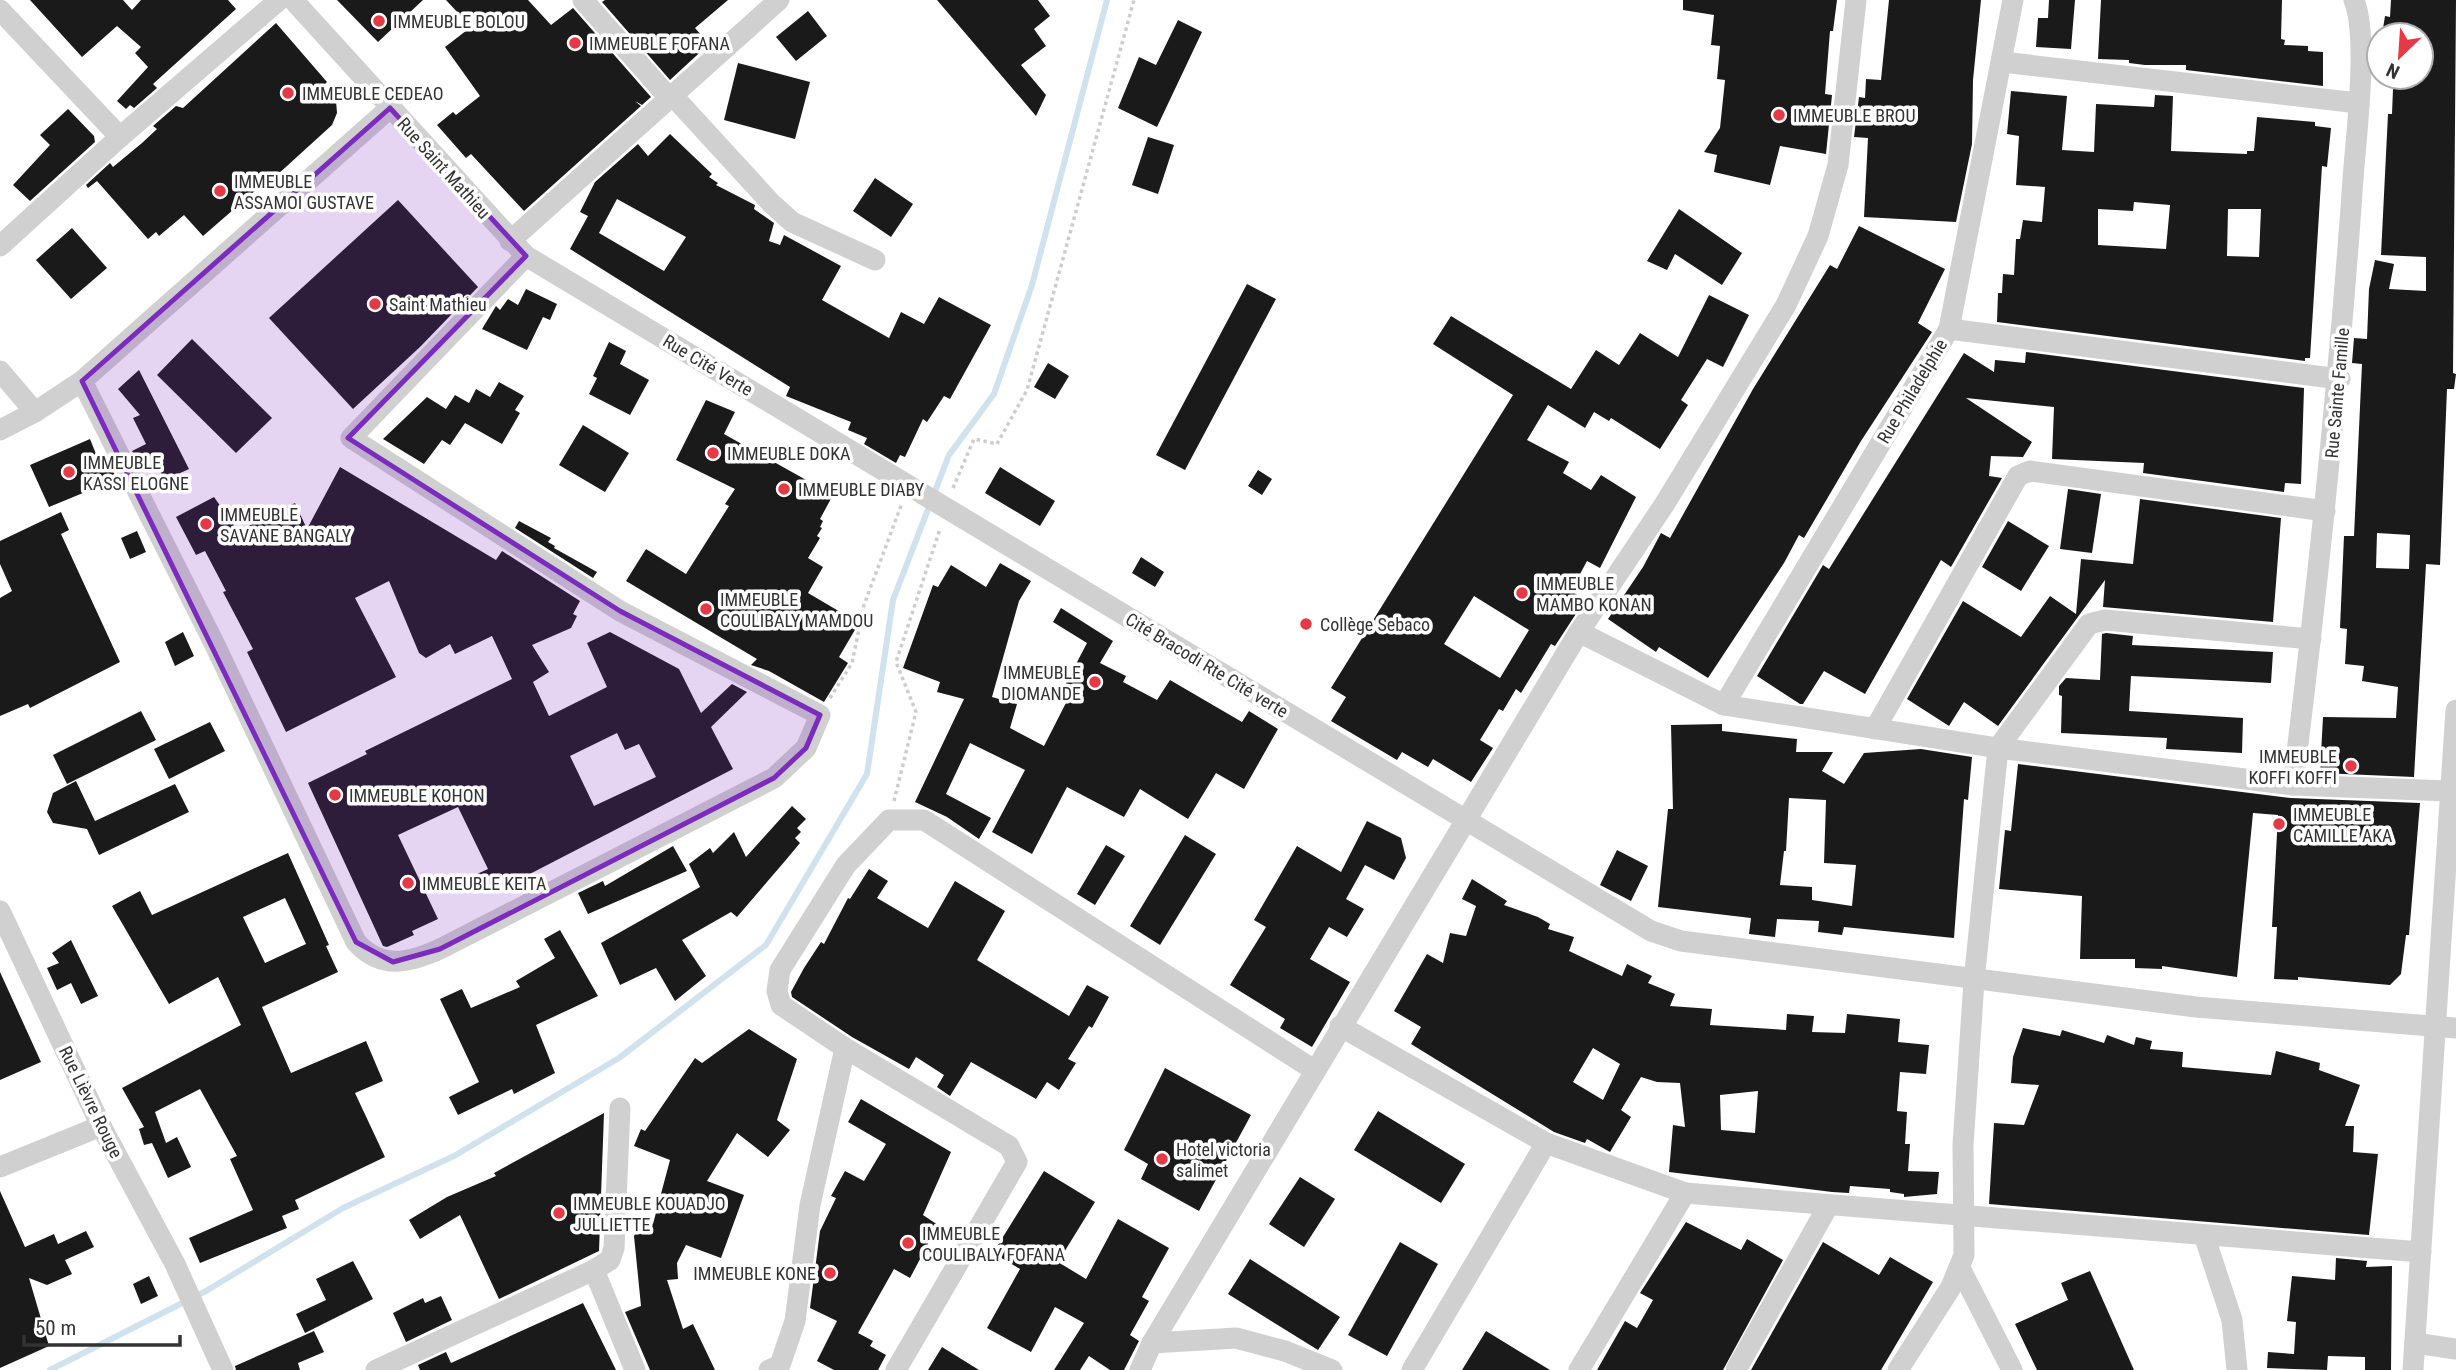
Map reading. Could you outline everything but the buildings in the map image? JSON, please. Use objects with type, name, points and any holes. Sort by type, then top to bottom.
[{"type":"street","points":[[0,246],[120,137],[279,0]]},
{"type":"street","name":"Rue Saint Mathieu","points":[[293,0],[518,248]]},
{"type":"street","points":[[583,0],[771,203],[792,222],[875,260]]},
{"type":"street","points":[[82,380],[214,643],[356,942],[368,954],[393,962],[416,960],[775,778],[806,748],[820,715],[620,611],[351,438],[518,248],[672,97],[779,0]]},
{"type":"street","points":[[1139,1370],[1152,1343],[1340,1026],[1579,632],[1732,396],[1786,304],[1818,236],[1838,165],[1857,0]]},
{"type":"street","name":"Rue Philadelphie","points":[[1724,705],[1949,329],[2013,0]]},
{"type":"street","name":"Rue Sainte Famille","points":[[2293,785],[2340,379],[2361,25],[2354,0]]},
{"type":"street","points":[[0,10],[120,137]]},
{"type":"street","points":[[2002,62],[2358,103]]},
{"type":"street","points":[[0,430],[35,412],[82,380],[390,108]]},
{"type":"street","name":"Rue Cité Verte","points":[[518,248],[948,510]]},
{"type":"street","points":[[1949,329],[2340,379]]},
{"type":"street","points":[[0,371],[35,412]]},
{"type":"street","points":[[1875,729],[2018,476],[2030,471],[2325,511]]},
{"type":"street","name":"Cité Bracodi Rte Cité verte","points":[[948,510],[1651,931],[1681,941],[1974,981],[2196,1007],[2456,1028]]},
{"type":"street","points":[[1898,1370],[1960,1268],[1965,1218],[1964,1145],[1974,981],[1998,748],[2088,624],[2105,620],[2311,639]]},
{"type":"street","points":[[1579,632],[1724,705],[1998,748],[2293,785],[2448,791]]},
{"type":"street","points":[[2413,1370],[2448,791],[2455,724]]},
{"type":"street","points":[[896,1370],[1017,1162],[1009,1146],[845,1048],[781,1005],[777,991],[780,970],[846,865],[889,820],[924,820],[1314,1070]]},
{"type":"street","name":"Rue Lièvre Rouge","points":[[0,911],[101,1126],[188,1290],[223,1370]]},
{"type":"street","points":[[1340,1026],[1546,1143],[1685,1193],[1965,1218],[2421,1252]]},
{"type":"street","points":[[777,1368],[795,1321],[810,1205],[845,1048]]},
{"type":"street","points":[[376,1370],[610,1261],[614,1248],[620,1108]]},
{"type":"street","points":[[0,1167],[101,1126]]},
{"type":"street","points":[[1412,1370],[1546,1143]]},
{"type":"street","points":[[1579,1370],[1685,1193]]},
{"type":"street","points":[[1735,1370],[1828,1206]]},
{"type":"street","points":[[2204,1235],[2232,1320],[2237,1370]]},
{"type":"street","points":[[1960,1268],[2012,1370]]},
{"type":"street","points":[[594,1270],[635,1370]]},
{"type":"street","points":[[1152,1343],[1236,1338],[1285,1351],[1332,1370]]},
{"type":"street","points":[[2415,1343],[2456,1349]]},
{"type":"path","points":[[889,820],[916,712],[896,662],[931,550],[974,439],[997,444],[1027,390],[1134,0]]},
{"type":"path","points":[[820,715],[852,663],[864,605],[909,486]]},
{"type":"highlighted area","points":[[390,108],[526,256],[348,438],[620,611],[820,715],[806,748],[774,778],[440,949],[393,962],[356,942],[82,381]]},
{"type":"waterway","points":[[50,1370],[206,1291],[343,1208],[454,1156],[619,1058],[766,945],[867,774],[893,600],[949,455],[994,394],[1032,285],[1107,0]]},
{"type":"place","name":"IMMEUBLE BOLOU","points":[[379,21]]},
{"type":"place","name":"IMMEUBLE FOFANA","points":[[575,43]]},
{"type":"place","name":"IMMEUBLE CEDEAO","points":[[288,93]]},
{"type":"place","name":"IMMEUBLE BROU","points":[[1779,115]]},
{"type":"place","name":"IMMEUBLE ASSAMOI GUSTAVE","points":[[220,191]]},
{"type":"place","name":"Saint Mathieu","points":[[375,304]]},
{"type":"place","name":"IMMEUBLE DOKA","points":[[713,453]]},
{"type":"place","name":"IMMEUBLE KASSI ELOGNE","points":[[69,472]]},
{"type":"place","name":"IMMEUBLE DIABY","points":[[784,489]]},
{"type":"place","name":"IMMEUBLE SAVANE BANGALY","points":[[206,524]]},
{"type":"place","name":"IMMEUBLE MAMBO KONAN","points":[[1522,593]]},
{"type":"place","name":"IMMEUBLE COULIBALY MAMDOU","points":[[706,609]]},
{"type":"place","name":"Collège Sebaco","points":[[1306,624]]},
{"type":"place","name":"IMMEUBLE DIOMANDE","points":[[1095,682]]},
{"type":"place","name":"IMMEUBLE KOFFI KOFFI","points":[[2351,766]]},
{"type":"place","name":"IMMEUBLE KOHON","points":[[335,795]]},
{"type":"place","name":"IMMEUBLE CAMILLE AKA","points":[[2279,824]]},
{"type":"place","name":"IMMEUBLE KEITA","points":[[408,883]]},
{"type":"place","name":"Hotel victoria salimet","points":[[1162,1159]]},
{"type":"place","name":"IMMEUBLE KOUADJO JULLIETTE","points":[[559,1213]]},
{"type":"place","name":"IMMEUBLE COULIBALY FOFANA","points":[[908,1243]]},
{"type":"place","name":"IMMEUBLE KONE","points":[[830,1273]]}]
